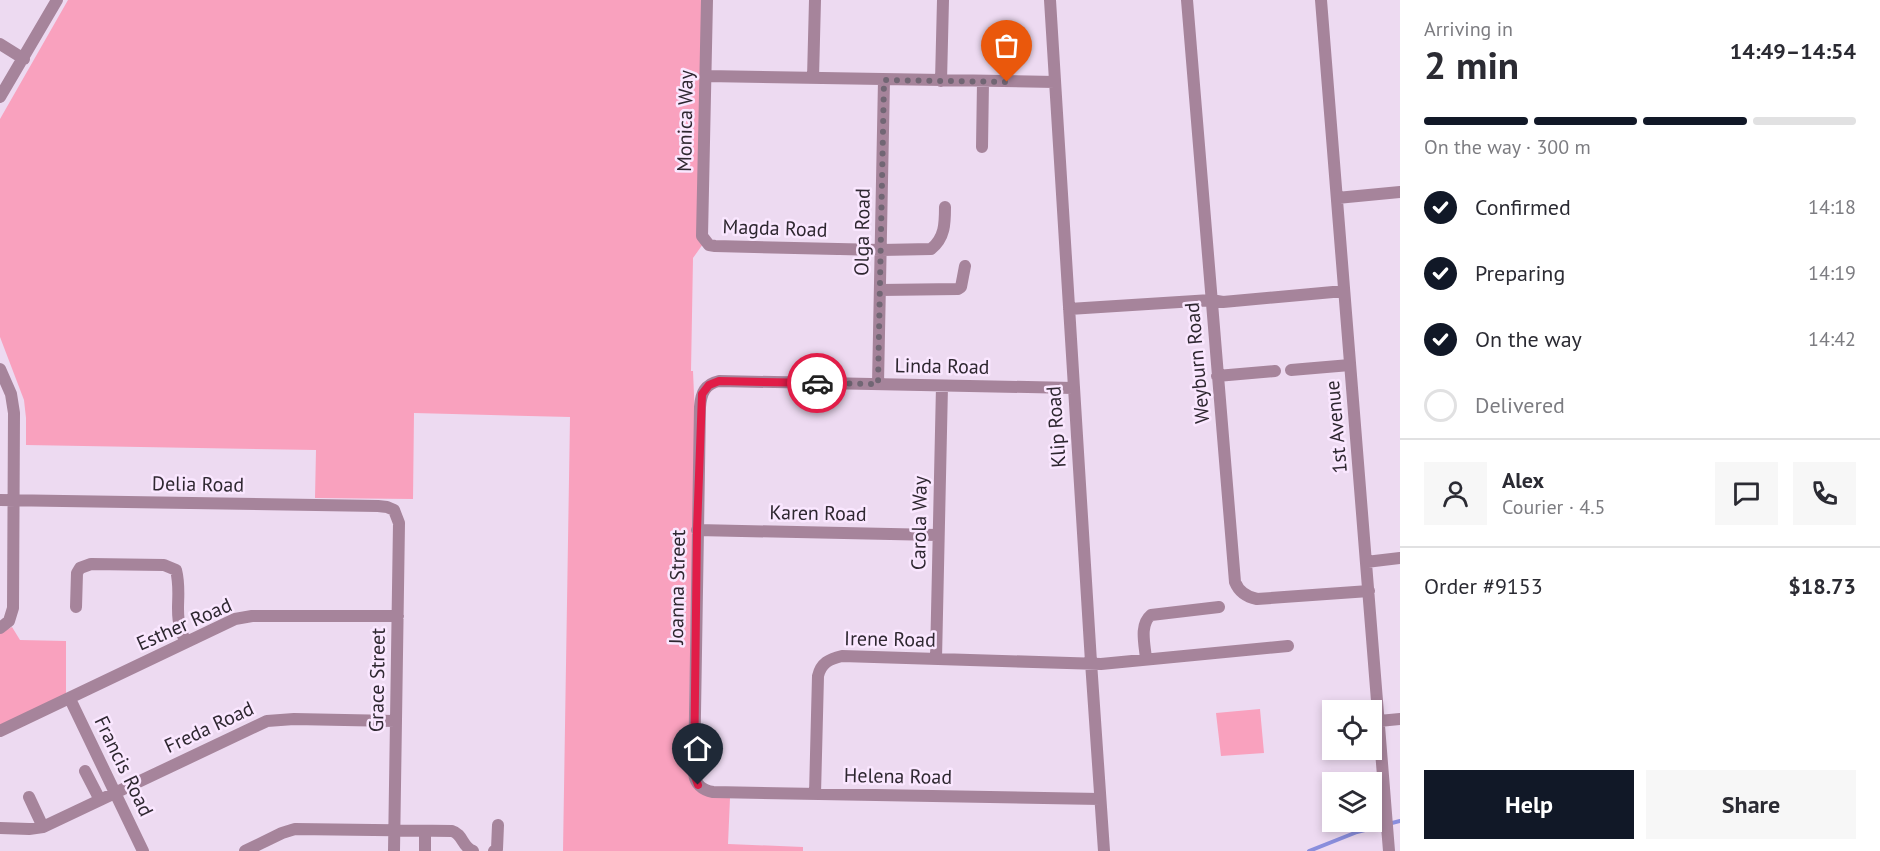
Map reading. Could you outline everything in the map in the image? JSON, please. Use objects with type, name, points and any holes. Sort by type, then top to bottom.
[{"type":"street","points":[[0,98],[57,0]]},
{"type":"street","name":"Monica Way","points":[[705,241],[702,236],[707,0]]},
{"type":"street","points":[[813,78],[815,0]]},
{"type":"street","points":[[941,81],[943,0]]},
{"type":"street","name":"Klip Road","points":[[1050,0],[1090,662],[1104,851]]},
{"type":"street","name":"Weyburn Road","points":[[1187,0],[1233,571],[1237,588],[1249,597],[1257,599],[1369,591]]},
{"type":"street","name":"1st Avenue","points":[[1321,0],[1377,700]]},
{"type":"street","points":[[0,44],[24,59]]},
{"type":"street","points":[[706,76],[1055,82]]},
{"type":"street","name":"Olga Road","points":[[878,384],[884,80]]},
{"type":"street","points":[[982,147],[983,82]]},
{"type":"street","points":[[1337,198],[1400,192]]},
{"type":"street","name":"Magda Road","points":[[705,241],[715,246],[931,249],[942,236],[945,207]]},
{"type":"street","points":[[880,290],[958,289],[961,287],[965,266]]},
{"type":"street","points":[[1069,309],[1211,300],[1223,302],[1344,291]]},
{"type":"street","points":[[1291,370],[1350,365]]},
{"type":"street","points":[[0,371],[11,394],[14,413],[15,500],[13,608],[9,621],[0,628]]},
{"type":"street","points":[[1217,376],[1275,371]]},
{"type":"street","name":"Linda Road","points":[[704,389],[719,381],[1073,388]]},
{"type":"street","name":"Carola Way","points":[[936,659],[942,387]]},
{"type":"street","name":"Joanna Street","points":[[698,785],[694,774],[697,530],[700,407],[704,389]]},
{"type":"street","name":"Delia Road","points":[[0,500],[378,506],[394,510]]},
{"type":"street","name":"Grace Street","points":[[394,510],[399,523],[394,851]]},
{"type":"street","name":"Karen Road","points":[[697,530],[937,535]]},
{"type":"street","points":[[1366,562],[1400,558]]},
{"type":"street","points":[[76,607],[77,573],[80,568],[91,564],[164,565],[176,570],[179,628],[186,642]]},
{"type":"street","points":[[1146,659],[1144,626],[1146,618],[1150,615],[1219,607]]},
{"type":"street","name":"Esther Road","points":[[0,731],[235,620],[252,616],[398,616]]},
{"type":"street","name":"Irene Road","points":[[815,794],[818,676],[824,662],[842,656],[1101,664],[1288,646]]},
{"type":"street","name":"Francis Road","points":[[70,699],[143,851]]},
{"type":"street","name":"Freda Road","points":[[43,827],[267,721],[294,719],[395,721]]},
{"type":"street","points":[[1382,720],[1400,719]]},
{"type":"street","name":"1st Avenue","points":[[1382,756],[1389,851]]},
{"type":"street","points":[[85,771],[100,800]]},
{"type":"street","name":"Helena Road","points":[[698,785],[706,791],[713,792],[1100,799]]},
{"type":"street","points":[[0,828],[43,827],[29,797]]},
{"type":"street","points":[[494,851],[499,842],[498,825]]},
{"type":"street","points":[[245,851],[295,829],[394,829],[456,832],[465,846],[473,851]]},
{"type":"street","points":[[425,831],[425,851]]},
{"type":"shaded area","points":[[68,0],[703,0],[703,244],[693,258],[691,371],[693,371],[695,418],[688,774],[694,787],[703,794],[730,798],[728,844],[803,847],[803,851],[563,851],[570,417],[414,413],[413,499],[315,498],[316,450],[26,445],[24,400],[0,337],[0,119]]},
{"type":"shaded area","points":[[12,627],[20,640],[66,641],[66,695],[0,727],[0,633]]},
{"type":"shaded area","points":[[1260,709],[1264,753],[1221,756],[1216,713]]},
{"type":"waterway","points":[[1309,851],[1357,832],[1400,821]]},
{"type":"way so far","points":[[817,383],[878,384],[884,80],[1007,82]]},
{"type":"route","points":[[698,785],[694,774],[697,530],[702,394],[709,385],[719,381],[817,383]]}]
